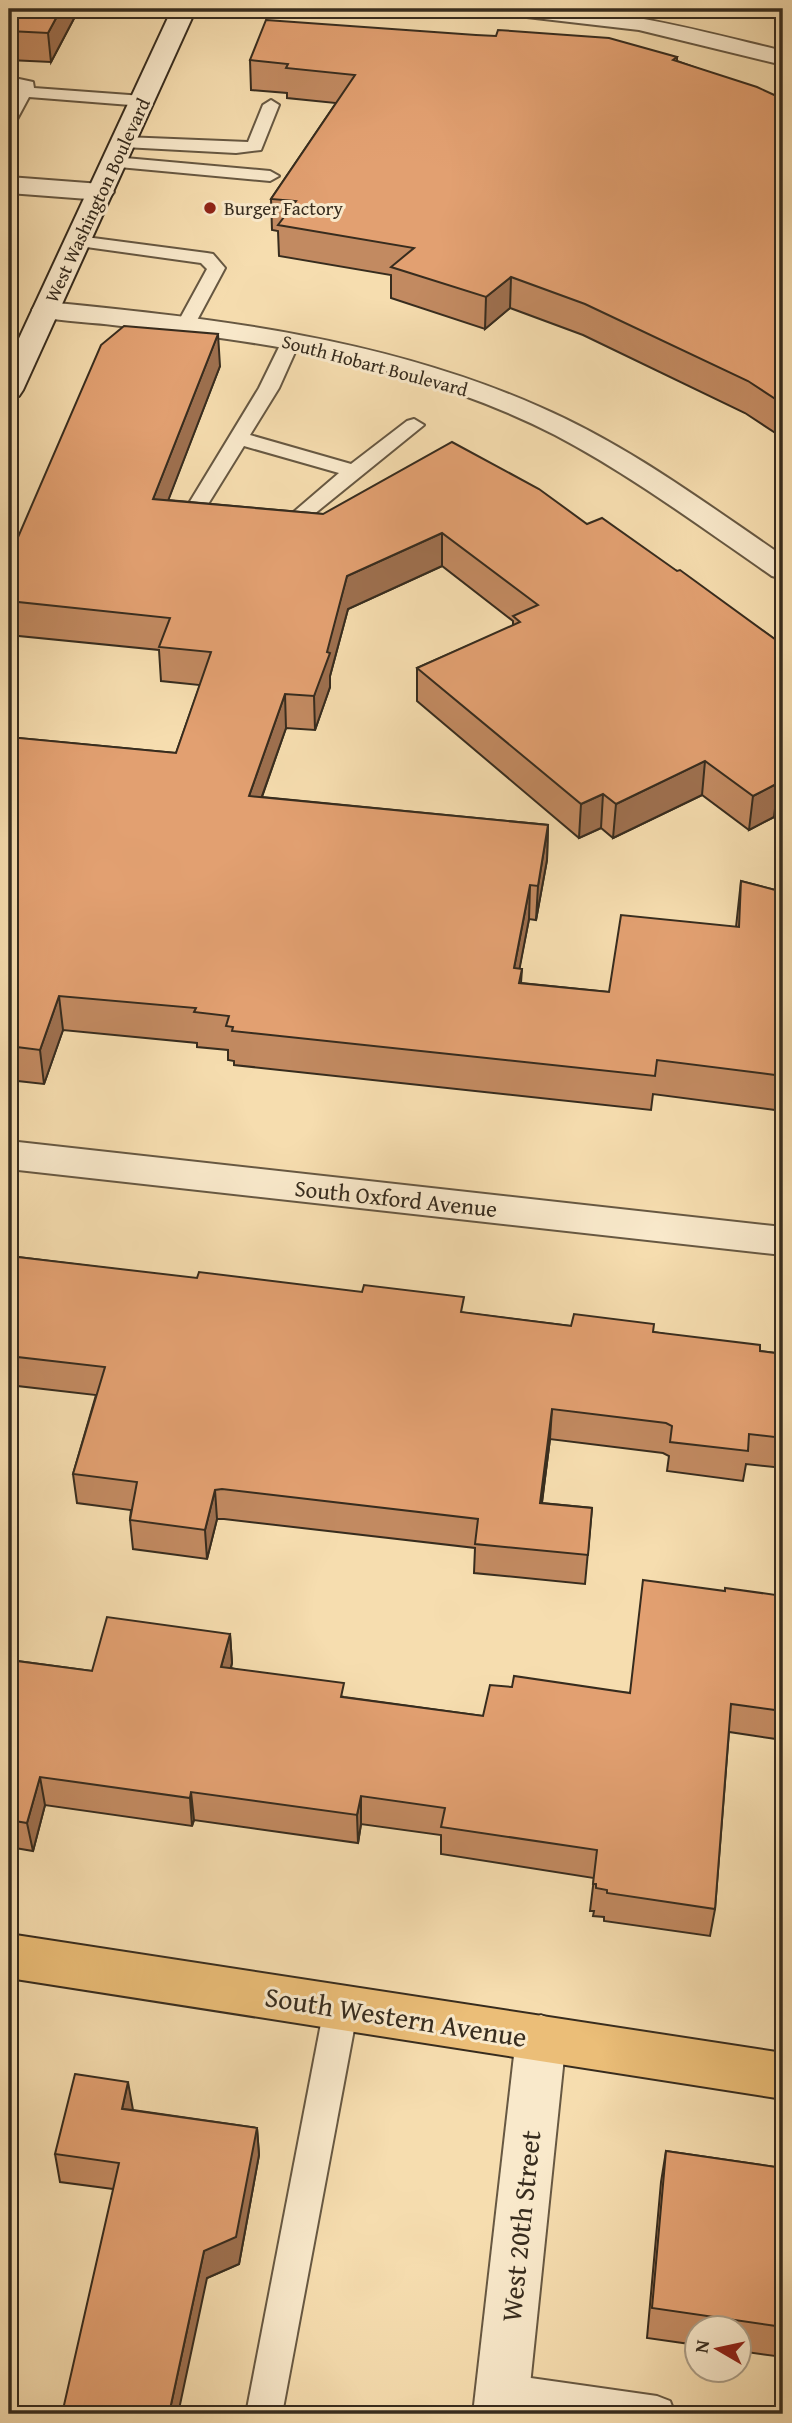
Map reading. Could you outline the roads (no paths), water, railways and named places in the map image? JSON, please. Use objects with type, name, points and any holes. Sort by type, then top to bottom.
[{"type":"main road","name":"South Western Avenue","points":[[9,1956],[783,2076]]},
{"type":"street","name":"West Washington Boulevard","points":[[9,390],[184,9]]},
{"type":"street","points":[[518,9],[623,15],[783,58]]},
{"type":"street","points":[[9,185],[101,192]]},
{"type":"street","name":"South Hobart Boulevard","points":[[46,310],[186,324],[291,341],[440,379],[531,413],[620,460],[783,570]]},
{"type":"street","name":"South Oxford Avenue","points":[[9,1155],[783,1241]]},
{"type":"street","name":"West 20th Street","points":[[501,2403],[541,2038]]},
{"type":"lane","points":[[9,119],[16,88],[143,101]]},
{"type":"lane","points":[[119,152],[255,146],[271,105]]},
{"type":"lane","points":[[119,152],[270,176]]},
{"type":"lane","points":[[78,241],[206,258],[216,268],[186,324]]},
{"type":"lane","points":[[190,518],[269,388],[291,341]]},
{"type":"lane","points":[[285,528],[414,425]]},
{"type":"lane","points":[[238,439],[354,471]]},
{"type":"lane","points":[[264,2414],[341,2008]]},
{"type":"lane","points":[[501,2403],[657,2414]]},
{"type":"place","name":"Burger Factory","points":[[210,208]]}]
